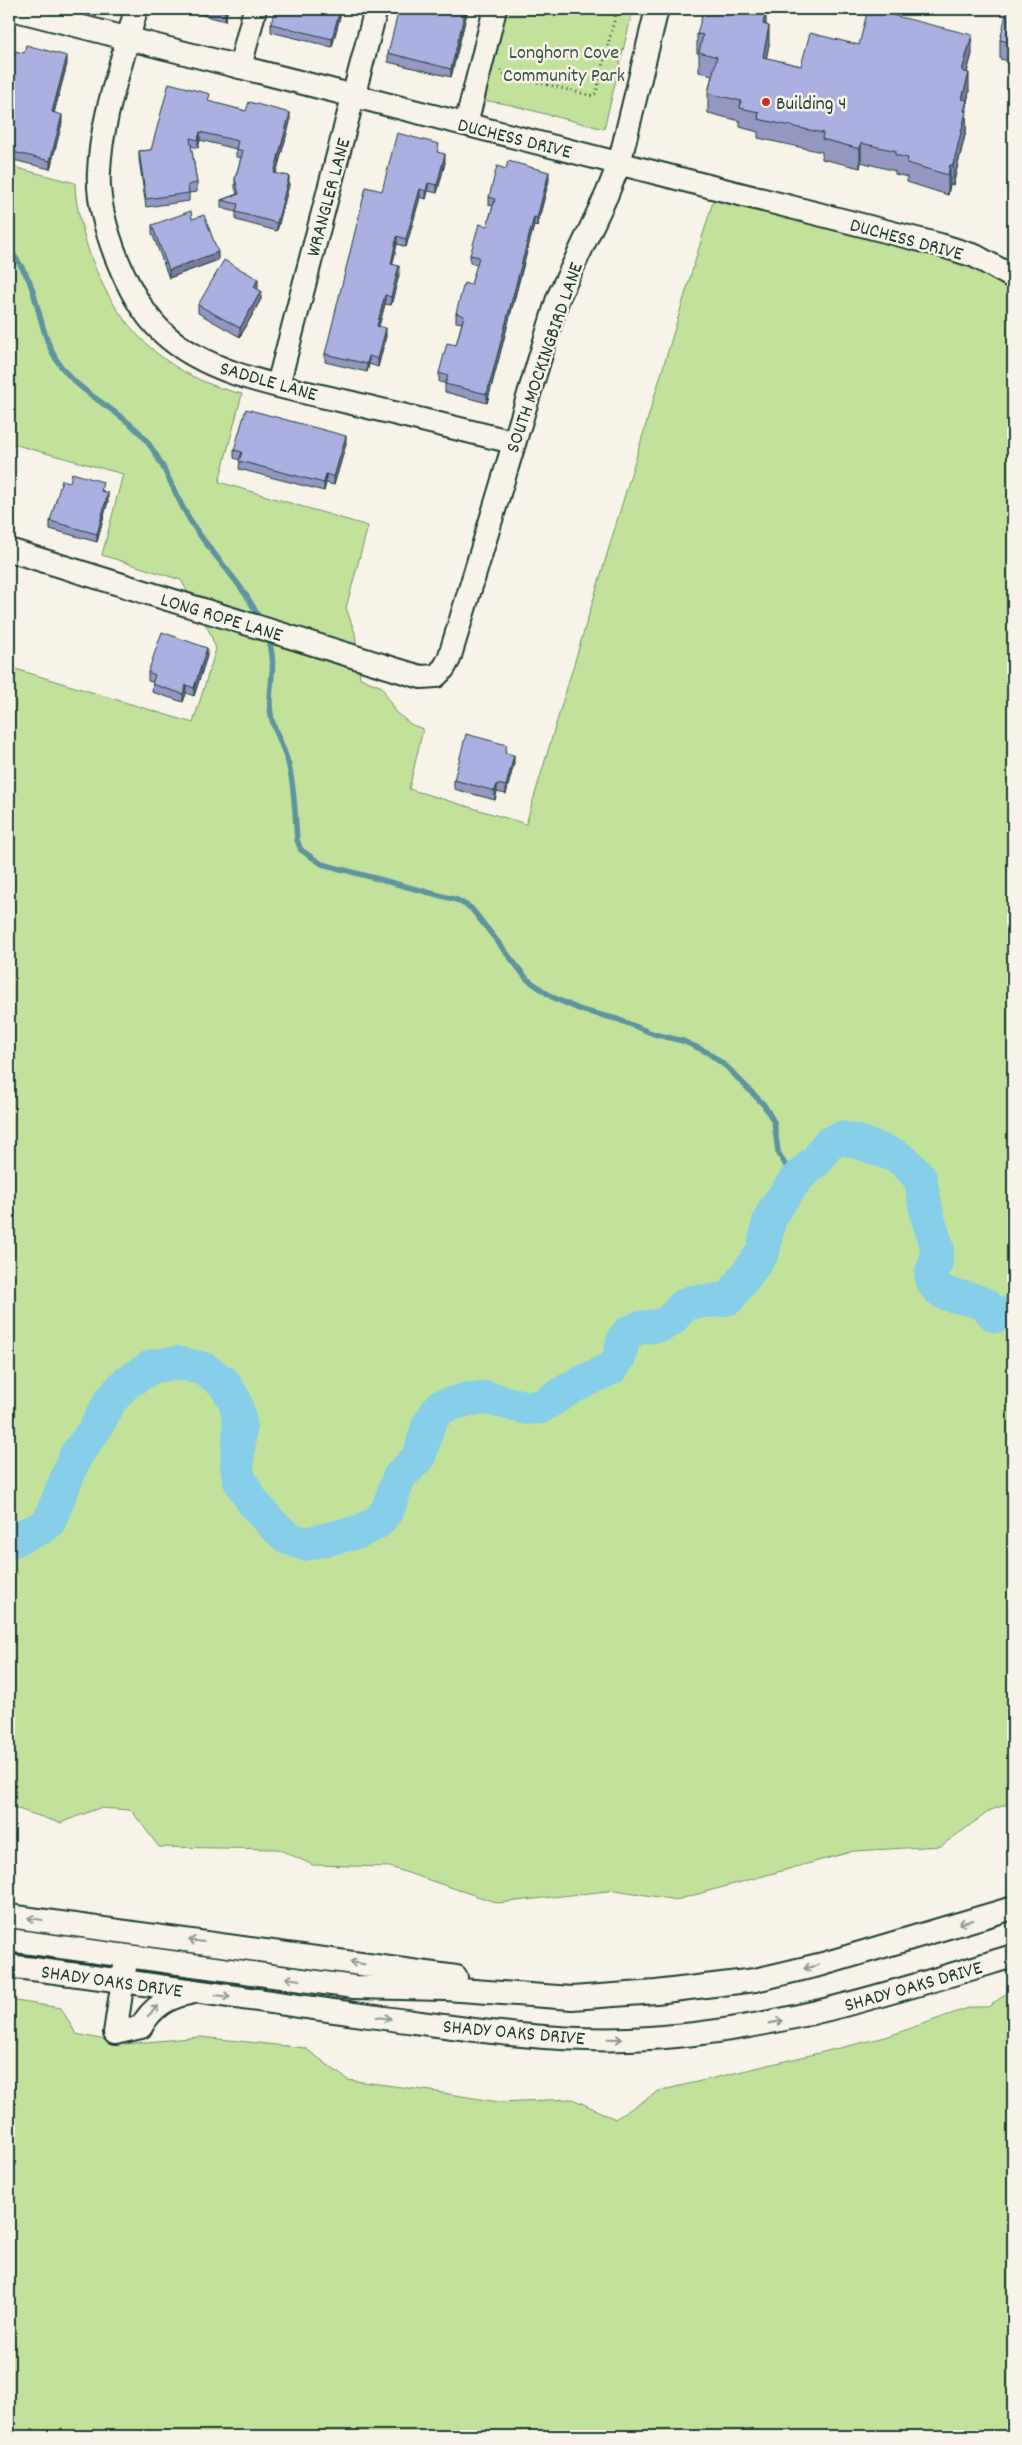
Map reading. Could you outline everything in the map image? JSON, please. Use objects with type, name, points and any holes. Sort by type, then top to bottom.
[{"type":"street","name":"DUCHESS DRIVE","points":[[15,9],[940,245],[974,256],[1013,277]]},
{"type":"street","name":"SADDLE LANE","points":[[136,9],[106,123],[98,172],[103,218],[121,270],[132,293],[146,314],[163,333],[187,351],[214,365],[278,385],[513,442]]},
{"type":"street","points":[[240,67],[255,9]]},
{"type":"street","name":"WRANGLER LANE","points":[[278,385],[376,9]]},
{"type":"street","points":[[466,124],[495,9]]},
{"type":"street","name":"SOUTH MOCKINGBIRD LANE","points":[[436,676],[449,659],[558,298],[607,194],[619,164],[657,9]]},
{"type":"street","name":"LONG ROPE LANE","points":[[9,550],[358,658],[421,676],[436,676]]},
{"type":"street","name":"SHADY OAKS DRIVE","points":[[9,1940],[354,1987],[446,1989],[572,1998],[656,1992],[756,1980],[823,1964],[1013,1908]]},
{"type":"street","name":"SHADY OAKS DRIVE","points":[[9,1916],[474,1980],[631,1993]]},
{"type":"street","points":[[127,1956],[115,2032],[141,2027],[150,2013],[165,2001],[194,1992]]},
{"type":"street","name":"SHADY OAKS DRIVE","points":[[9,1966],[535,2036],[628,2039],[708,2032],[777,2022],[812,2014],[1013,1956]]},
{"type":"path","points":[[504,74],[593,96],[596,93],[617,9]]},
{"type":"green space","name":"Longhorn Cove Community Park","points":[[495,9],[633,9],[604,129],[507,104],[481,100]]},
{"type":"green space","points":[[9,166],[75,183],[79,216],[94,264],[106,291],[122,316],[140,338],[161,357],[185,373],[212,385],[242,394],[219,482],[368,526],[346,608],[355,633],[360,678],[382,687],[395,712],[412,725],[423,729],[409,789],[526,824],[717,188],[1013,277],[1013,1802],[991,1810],[941,1846],[854,1851],[676,1900],[616,1890],[498,1903],[390,1867],[313,1865],[278,1849],[159,1847],[131,1810],[99,1808],[60,1823],[9,1806],[9,667],[193,723],[216,649],[210,633],[181,580],[102,555],[123,474],[9,443]]},
{"type":"green space","points":[[1013,1989],[1013,2436],[9,2436],[9,2000],[61,2008],[76,2034],[125,2044],[200,2037],[305,2048],[348,2080],[498,2102],[573,2099],[615,2119],[659,2091],[886,2037],[971,2007],[988,2007]]},
{"type":"building","points":[[211,9],[226,9],[225,12]]},
{"type":"building","points":[[275,9],[340,9],[332,39],[271,24]]},
{"type":"building","points":[[399,9],[466,9],[451,69],[388,53]]},
{"type":"building","points":[[704,9],[760,9],[766,11],[763,24],[769,26],[763,57],[801,66],[810,33],[859,45],[868,9],[972,35],[962,71],[969,73],[962,99],[967,100],[964,111],[966,112],[953,165],[950,165],[948,175],[907,163],[908,158],[895,155],[896,151],[861,143],[860,149],[822,139],[823,133],[758,119],[759,112],[740,108],[741,101],[708,93],[717,57],[699,52],[703,35],[697,34]]},
{"type":"building","points":[[1007,10],[1013,11],[1013,43],[1000,40]]},
{"type":"building","points":[[26,45],[67,56],[52,112],[62,115],[50,161],[9,151],[9,111],[15,84],[9,82],[9,74],[15,51],[24,53]]},
{"type":"building","points":[[169,83],[210,94],[208,101],[246,111],[249,102],[290,113],[274,173],[289,176],[277,223],[236,212],[238,204],[221,200],[239,194],[235,179],[243,151],[236,149],[238,141],[200,132],[198,140],[190,138],[197,183],[188,185],[189,193],[146,199],[139,151],[151,150]]},
{"type":"building","points":[[397,133],[439,144],[437,152],[445,154],[437,185],[428,183],[426,191],[420,189],[406,239],[397,236],[391,264],[399,266],[391,297],[385,295],[377,326],[386,328],[378,359],[369,356],[367,364],[325,354],[366,187],[382,191]]},
{"type":"building","points":[[508,161],[549,172],[537,218],[534,217],[487,394],[445,384],[448,376],[439,373],[447,343],[456,345],[464,316],[456,313],[464,283],[471,285],[479,257],[470,255],[479,224],[487,226],[495,199],[489,197],[497,166],[506,169]]},
{"type":"building","points":[[191,211],[192,219],[204,215],[218,252],[169,270],[152,225]]},
{"type":"building","points":[[224,260],[258,279],[254,287],[261,291],[240,328],[198,305]]},
{"type":"building","points":[[246,409],[346,436],[334,477],[326,474],[324,483],[239,461],[242,452],[234,450]]},
{"type":"building","points":[[72,473],[103,482],[101,491],[108,493],[97,534],[50,521],[62,480],[70,482]]},
{"type":"building","points":[[162,632],[207,648],[194,688],[186,685],[183,694],[152,684],[155,675],[148,672]]},
{"type":"building","points":[[466,734],[507,745],[505,753],[514,755],[506,786],[497,784],[495,791],[454,780]]},
{"type":"waterway","points":[[9,248],[29,280],[45,335],[60,365],[88,393],[130,424],[149,444],[164,468],[189,519],[247,596],[260,620]]},
{"type":"waterway","points":[[267,636],[272,658],[270,709],[276,733],[289,764],[294,797],[297,840],[301,850],[322,864],[457,900],[471,908],[527,979],[552,997],[581,1010],[617,1019],[654,1034],[683,1041],[707,1052],[727,1067],[764,1105],[774,1122],[778,1152],[786,1166],[797,1178]]},
{"type":"waterway","points":[[9,1542],[43,1527],[49,1522],[76,1455],[95,1429],[110,1401],[126,1383],[153,1366],[178,1363],[204,1369],[224,1383],[235,1401],[240,1423],[237,1468],[240,1481],[254,1504],[272,1524],[288,1538],[305,1544],[359,1532],[378,1522],[388,1509],[399,1477],[419,1457],[428,1426],[440,1407],[469,1399],[487,1398],[528,1408],[540,1407],[576,1385],[612,1368],[619,1358],[624,1338],[628,1333],[639,1328],[662,1325],[671,1320],[683,1306],[692,1302],[729,1298],[763,1252],[769,1221],[774,1210],[797,1178],[818,1159],[828,1144],[842,1138],[856,1141],[896,1156],[905,1162],[920,1178],[928,1219],[937,1247],[936,1262],[931,1274],[933,1283],[938,1289],[953,1296],[978,1301],[996,1316],[1013,1312]]},
{"type":"place","name":"Building 4","points":[[766,102]]}]
